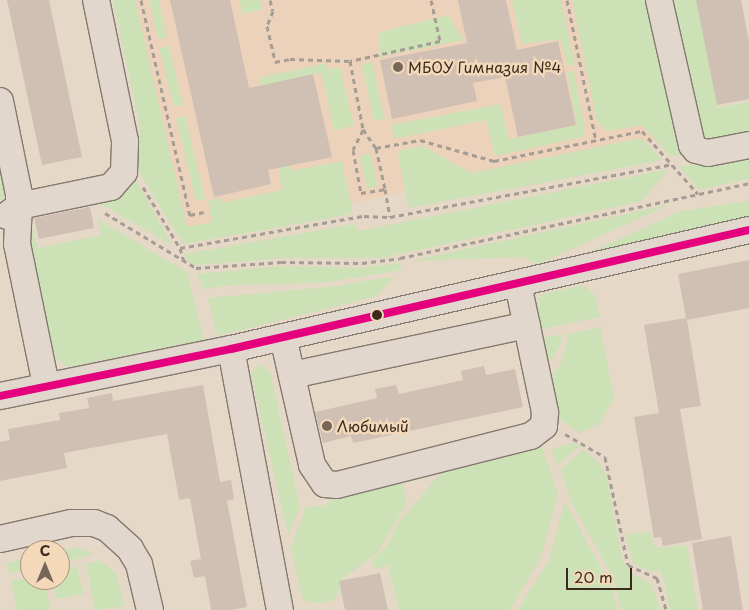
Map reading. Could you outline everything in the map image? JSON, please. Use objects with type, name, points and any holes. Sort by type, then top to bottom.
[{"type":"street","points":[[9,212],[100,190],[117,182],[124,172],[126,158],[96,0]]},
{"type":"street","points":[[659,0],[692,145],[696,150],[708,153],[749,145]]},
{"type":"street","points":[[0,101],[19,194],[9,212],[9,238],[46,385]]},
{"type":"street","points":[[0,396],[46,385],[231,350],[749,230]]},
{"type":"street","points":[[284,337],[312,465],[325,484],[337,485],[531,436],[539,432],[545,423],[546,412],[518,284]]},
{"type":"street","points":[[292,375],[527,325]]},
{"type":"street","points":[[231,350],[280,610]]},
{"type":"street","points":[[0,539],[77,522],[94,523],[107,528],[130,549],[139,564],[150,610]]},
{"type":"path","points":[[141,0],[190,215],[204,212]]},
{"type":"path","points":[[270,0],[273,12],[267,26],[275,62],[290,59],[350,61],[440,41],[432,0]]},
{"type":"path","points":[[567,0],[596,141]]},
{"type":"path","points":[[350,61],[363,129],[376,148],[390,217]]},
{"type":"path","points":[[363,129],[353,150],[361,193],[385,189]]},
{"type":"path","points":[[376,148],[420,140],[494,161],[642,131],[698,194]]},
{"type":"path","points":[[126,158],[180,248],[184,262]]},
{"type":"path","points":[[180,248],[364,216],[390,217],[673,164]]},
{"type":"path","points":[[77,195],[184,262],[203,268],[281,262],[381,262],[749,183]]},
{"type":"path","points":[[545,423],[605,457],[628,565],[657,578],[666,610]]},
{"type":"shaded area","name":"МБОУ Гимназия №4","points":[[132,0],[636,0],[663,134],[643,144],[184,237]]},
{"type":"green space","points":[[113,0],[135,0],[187,227],[212,222],[208,201],[221,198],[221,203],[282,190],[278,167],[289,164],[292,171],[342,161],[353,214],[183,244],[138,170],[140,126]]},
{"type":"green space","points":[[149,0],[159,0],[167,37],[158,39]]},
{"type":"green space","points":[[239,0],[260,0],[263,9],[243,14]]},
{"type":"green space","points":[[512,0],[561,0],[575,65],[567,65],[561,39],[522,44]]},
{"type":"green space","points":[[572,0],[650,0],[681,154],[671,157],[642,125],[607,131],[597,122]]},
{"type":"green space","points":[[671,0],[696,0],[718,108],[749,102],[749,135],[713,143],[703,139]]},
{"type":"green space","points":[[449,15],[463,40],[380,57],[380,32]]},
{"type":"green space","points":[[169,46],[183,105],[174,107],[159,48]]},
{"type":"green space","points":[[372,62],[385,119],[374,121],[362,64]]},
{"type":"green space","points":[[326,63],[327,70],[340,67],[354,126],[334,130],[321,73],[261,86],[259,78]]},
{"type":"green space","points":[[567,71],[574,72],[585,130],[583,137],[495,156],[486,120],[394,139],[391,125],[501,104],[509,139],[577,125]]},
{"type":"green space","points":[[185,116],[205,199],[196,201],[176,118]]},
{"type":"green space","points":[[641,138],[662,160],[409,208],[397,151],[423,146],[471,173]]},
{"type":"green space","points":[[0,148],[7,195],[0,200]]},
{"type":"green space","points":[[749,152],[749,179],[699,190],[680,167]]},
{"type":"green space","points":[[370,153],[378,186],[367,188],[359,156]]},
{"type":"green space","points":[[669,169],[642,201],[382,258],[283,258],[199,265],[189,263],[184,254],[355,224],[358,231]]},
{"type":"green space","points":[[134,176],[172,245],[99,203],[125,191]]},
{"type":"green space","points":[[749,201],[749,221],[580,257],[681,211]]},
{"type":"green space","points":[[671,204],[538,264],[523,257],[411,261]]},
{"type":"green space","points":[[98,219],[188,273],[203,340],[68,367],[56,358],[27,246],[27,230],[31,224],[38,248],[101,235]]},
{"type":"green space","points":[[400,263],[402,270],[322,283],[235,285],[203,289],[197,274],[280,266],[360,268]]},
{"type":"green space","points":[[394,276],[377,296],[217,336],[208,298],[338,286]]},
{"type":"green space","points":[[580,286],[587,287],[595,296],[600,317],[541,329],[537,306],[541,294]]},
{"type":"green space","points":[[600,327],[614,398],[599,424],[580,433],[558,418],[550,378],[562,361],[568,334]]},
{"type":"green space","points":[[562,334],[562,343],[548,364],[541,338]]},
{"type":"green space","points":[[261,364],[270,372],[300,507],[288,535],[251,373]]},
{"type":"green space","points":[[573,443],[580,446],[557,465],[551,449]]},
{"type":"green space","points":[[542,447],[558,494],[541,557],[510,610],[399,610],[388,565],[374,569],[372,560],[386,547],[398,524],[443,470]]},
{"type":"green space","points":[[583,449],[599,463],[607,476],[622,561],[633,574],[651,584],[661,610],[622,610],[613,578],[571,501],[561,469]]},
{"type":"green space","points":[[401,479],[407,503],[378,552],[339,582],[339,592],[334,599],[326,603],[307,602],[302,596],[291,548],[306,507],[324,506],[330,501],[333,491]]},
{"type":"green space","points":[[565,501],[612,588],[618,610],[518,610],[549,560]]},
{"type":"green space","points":[[650,532],[655,548],[687,545],[698,610],[670,610],[661,570],[648,571],[633,563],[625,534]]},
{"type":"green space","points":[[78,548],[94,554],[70,560],[70,549]]},
{"type":"green space","points":[[20,560],[20,572],[9,574],[7,563]]},
{"type":"green space","points":[[100,560],[116,573],[124,606],[95,610],[86,564]]},
{"type":"green space","points":[[77,566],[84,594],[56,599],[55,590],[70,590],[70,568]]},
{"type":"green space","points":[[20,579],[20,590],[47,590],[50,610],[17,610],[11,581]]},
{"type":"building","points":[[7,0],[49,0],[82,157],[42,165]]},
{"type":"building","points":[[170,0],[230,0],[249,88],[313,74],[332,157],[268,170],[271,184],[214,197]]},
{"type":"building","points":[[458,0],[506,0],[517,50],[558,41],[576,125],[518,137],[505,77],[473,83],[477,101],[392,119],[380,60],[467,43]]},
{"type":"building","points":[[696,0],[741,0],[749,42],[749,99],[717,105]]},
{"type":"building","points":[[90,207],[94,228],[39,239],[34,218]]},
{"type":"building","points":[[749,260],[749,308],[687,320],[701,406],[680,409],[702,539],[663,546],[661,537],[654,538],[634,417],[659,413],[644,325],[686,318],[678,274]]},
{"type":"building","points":[[484,366],[486,375],[515,369],[523,407],[353,443],[351,436],[323,443],[315,412],[377,398],[375,389],[396,385],[399,394],[463,380],[461,371]]},
{"type":"building","points":[[203,385],[220,482],[231,480],[234,499],[227,501],[247,607],[231,610],[211,610],[205,576],[194,578],[190,561],[201,559],[190,498],[179,500],[167,434],[64,453],[67,468],[0,481],[0,442],[10,440],[8,429],[60,420],[59,413],[89,408],[87,398],[112,393],[113,401]]},
{"type":"building","points":[[731,536],[743,610],[703,610],[692,543]]},
{"type":"building","points":[[380,573],[388,610],[345,610],[339,581]]},
{"type":"transit line","points":[[0,396],[231,349],[749,230]]},
{"type":"place","name":"МБОУ Гимназия №4","points":[[398,67]]},
{"type":"place","name":"Любимый","points":[[327,426]]}]
